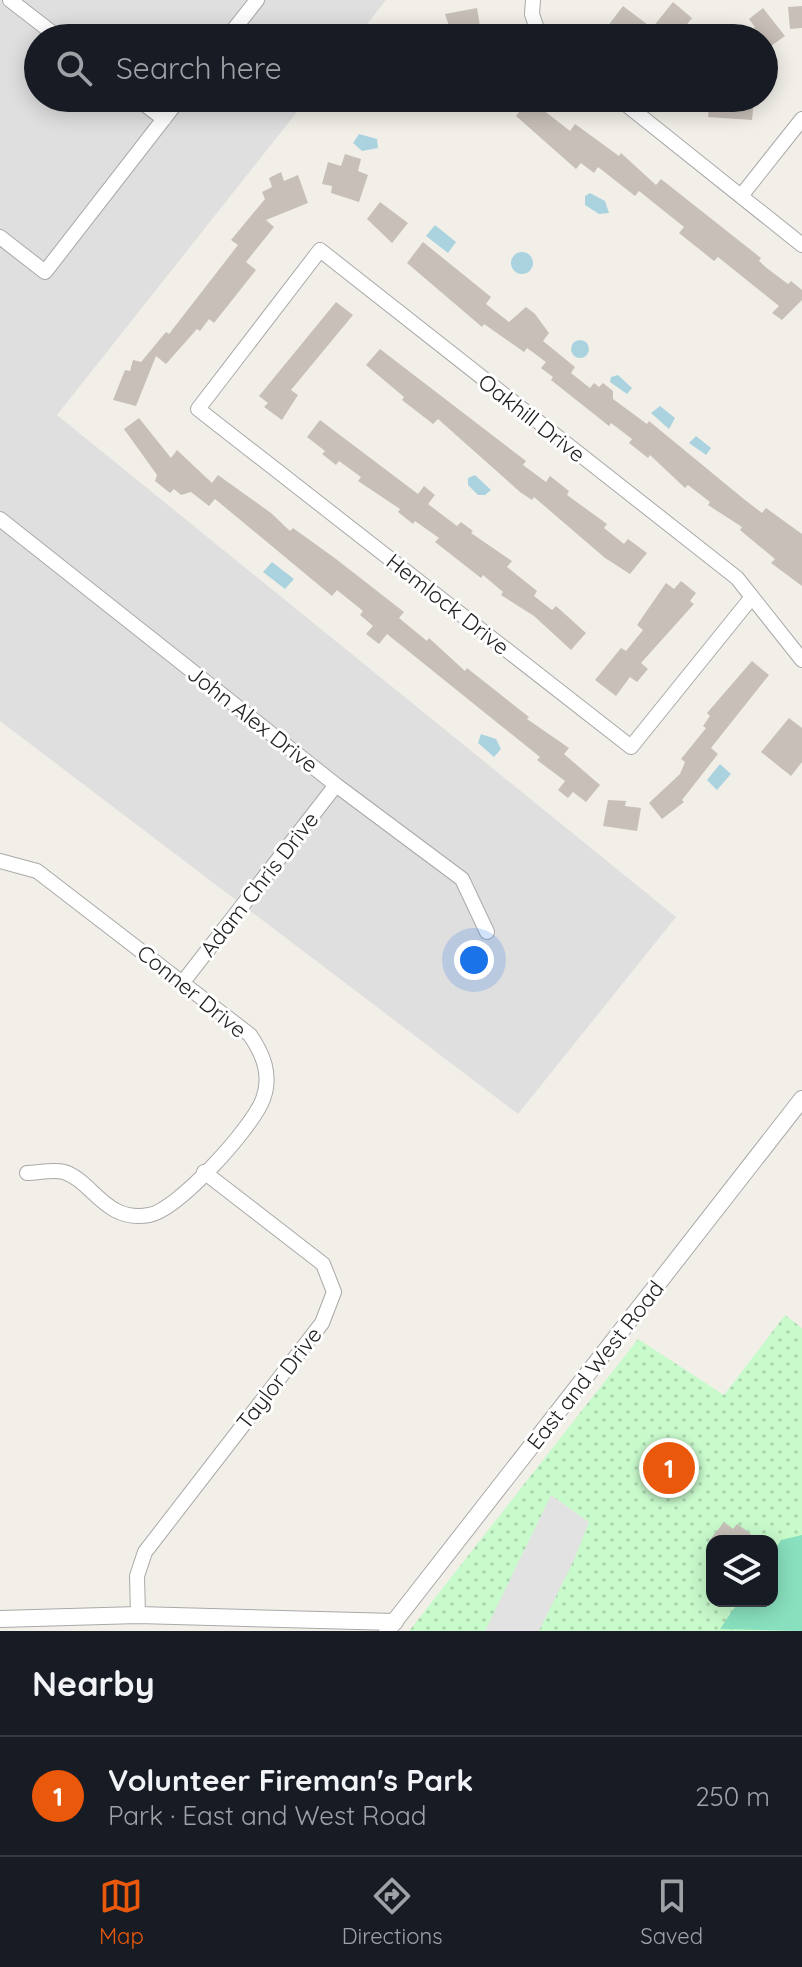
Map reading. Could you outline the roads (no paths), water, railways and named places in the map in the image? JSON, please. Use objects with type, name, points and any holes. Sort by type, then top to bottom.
[{"type":"street","points":[[10,0],[41,24]]},
{"type":"street","points":[[238,24],[257,0]]},
{"type":"street","points":[[533,0],[534,24]]},
{"type":"street","points":[[155,112],[164,119]]},
{"type":"street","points":[[0,237],[45,272],[169,112]]},
{"type":"street","points":[[636,112],[802,245]]},
{"type":"street","points":[[741,196],[802,119]]},
{"type":"street","name":"Oakhill Drive","points":[[262,324],[320,250],[737,578],[802,660]]},
{"type":"street","name":"Hemlock Drive","points":[[262,324],[198,409],[631,747],[752,597]]},
{"type":"street","name":"John Alex Drive","points":[[0,519],[336,785],[462,879],[487,932]]},
{"type":"street","name":"Adam Chris Drive","points":[[183,982],[336,785]]},
{"type":"street","name":"Conner Drive","points":[[0,861],[37,871],[250,1035],[265,1057],[263,1099],[242,1130],[171,1206],[147,1216],[118,1212],[64,1172],[27,1173]]},
{"type":"street","name":"East and West Road","points":[[391,1626],[801,1103]]},
{"type":"street","name":"Taylor Drive","points":[[138,1615],[137,1576],[145,1552],[322,1323],[334,1292],[323,1264],[204,1172]]},
{"type":"street","points":[[0,1619],[138,1615],[391,1626]]},
{"type":"water","points":[[359,134],[377,139],[378,148],[362,151],[353,143]]},
{"type":"water","points":[[590,193],[605,201],[609,213],[599,214],[585,205],[585,196]]},
{"type":"water","points":[[435,225],[456,242],[448,253],[426,236]]},
{"type":"water","points":[[522,252],[530,255],[533,263],[530,271],[522,274],[514,271],[511,263],[514,255]]},
{"type":"water","points":[[576,340],[584,340],[589,349],[587,356],[576,358],[571,353],[571,345]]},
{"type":"water","points":[[618,375],[632,388],[627,394],[610,382],[611,377]]},
{"type":"water","points":[[660,406],[675,418],[669,429],[651,413]]},
{"type":"water","points":[[696,436],[711,448],[706,455],[689,443]]},
{"type":"water","points":[[475,475],[491,490],[485,495],[478,495],[468,485],[468,478]]},
{"type":"water","points":[[272,562],[294,579],[285,589],[263,572]]},
{"type":"water","points":[[481,734],[496,739],[501,749],[494,757],[478,743]]},
{"type":"water","points":[[720,764],[731,774],[717,790],[707,780]]},
{"type":"place","name":"Volunteer Fireman's Park","points":[[669,1468]]}]
